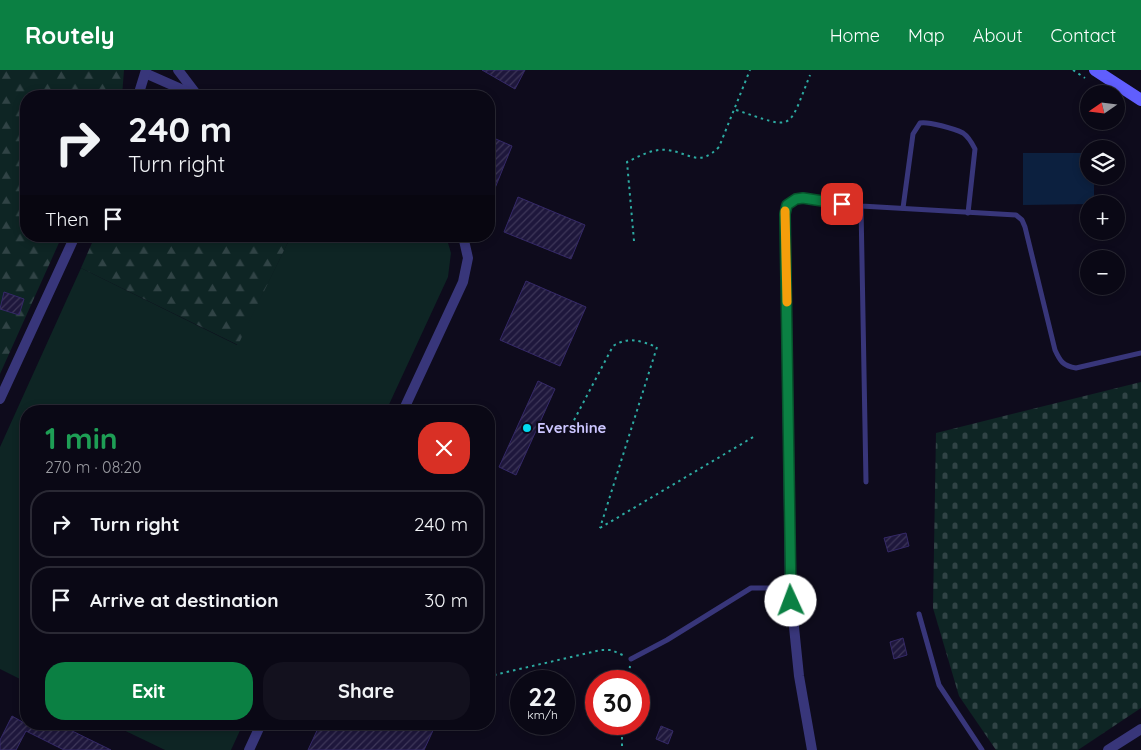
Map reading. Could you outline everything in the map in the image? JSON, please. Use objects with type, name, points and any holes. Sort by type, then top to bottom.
[{"type":"main road","points":[[1095,70],[1141,100]]},
{"type":"street","points":[[178,70],[193,90]]},
{"type":"street","points":[[140,90],[147,72],[185,90]]},
{"type":"street","points":[[785,214],[790,588],[799,676],[812,750]]},
{"type":"street","points":[[0,399],[71,242]]},
{"type":"street","points":[[406,405],[463,282],[468,258],[465,242]]},
{"type":"street","points":[[1108,750],[1141,729]]},
{"type":"street","points":[[249,750],[258,730]]},
{"type":"lane","points":[[903,208],[913,134],[920,123],[930,122],[963,133],[971,141],[975,149],[968,213]]},
{"type":"lane","points":[[785,214],[787,205],[796,199],[861,206],[1016,215],[1022,220],[1055,350],[1060,361],[1066,366],[1076,368],[1141,353]]},
{"type":"lane","points":[[861,206],[866,482]]},
{"type":"lane","points":[[631,659],[667,640],[751,588],[790,588]]},
{"type":"lane","points":[[919,614],[939,685],[982,750]]},
{"type":"path","points":[[634,241],[626,162],[647,152],[667,150],[700,159],[709,157],[719,147],[736,110],[750,70]]},
{"type":"path","points":[[736,110],[779,124],[787,123],[793,118],[810,76]]},
{"type":"path","points":[[570,426],[613,346],[623,340],[635,339],[657,347],[600,528],[755,436]]},
{"type":"path","points":[[495,675],[601,650],[611,650],[631,659],[630,670]]},
{"type":"path","points":[[622,735],[622,750]]},
{"type":"green space","points":[[0,70],[124,70],[122,90],[20,90],[20,242],[59,242],[0,374]]},
{"type":"green space","points":[[92,242],[288,242],[238,345],[81,268]]},
{"type":"green space","points":[[288,242],[448,242],[451,253],[448,277],[389,405],[20,405],[20,679],[0,669],[0,447],[81,268],[237,345]]},
{"type":"green space","points":[[1141,382],[1141,708],[1078,750],[996,750],[959,696],[933,608],[936,433]]},
{"type":"green space","points":[[123,730],[240,730],[231,750],[165,750]]},
{"type":"water","points":[[1023,153],[1080,153],[1080,185],[1094,185],[1094,195],[1080,195],[1080,204],[1023,205]]},
{"type":"building","points":[[482,70],[525,70],[515,89]]},
{"type":"building","points":[[495,139],[512,146],[495,188]]},
{"type":"building","points":[[518,197],[585,225],[571,259],[504,232]]},
{"type":"building","points":[[526,281],[586,307],[560,366],[500,340]]},
{"type":"building","points":[[4,292],[24,299],[19,315],[0,309]]},
{"type":"building","name":"Evershine","points":[[538,381],[555,389],[516,475],[499,467]]},
{"type":"building","points":[[906,533],[909,546],[888,552],[884,538]]},
{"type":"building","points":[[903,638],[907,655],[894,659],[890,642]]},
{"type":"building","points":[[12,716],[20,721],[20,730],[70,730],[111,750],[64,750],[26,731],[16,750],[0,750],[0,740]]},
{"type":"building","points":[[661,726],[673,731],[668,744],[656,739]]},
{"type":"building","points":[[317,730],[433,730],[424,750],[308,750]]},
{"type":"slow traffic","points":[[785,211],[787,302]]},
{"type":"place","name":"Evershine","points":[[527,428]]},
{"type":"route","points":[[791,601],[785,214],[787,205],[796,199],[803,198],[842,204]]}]
